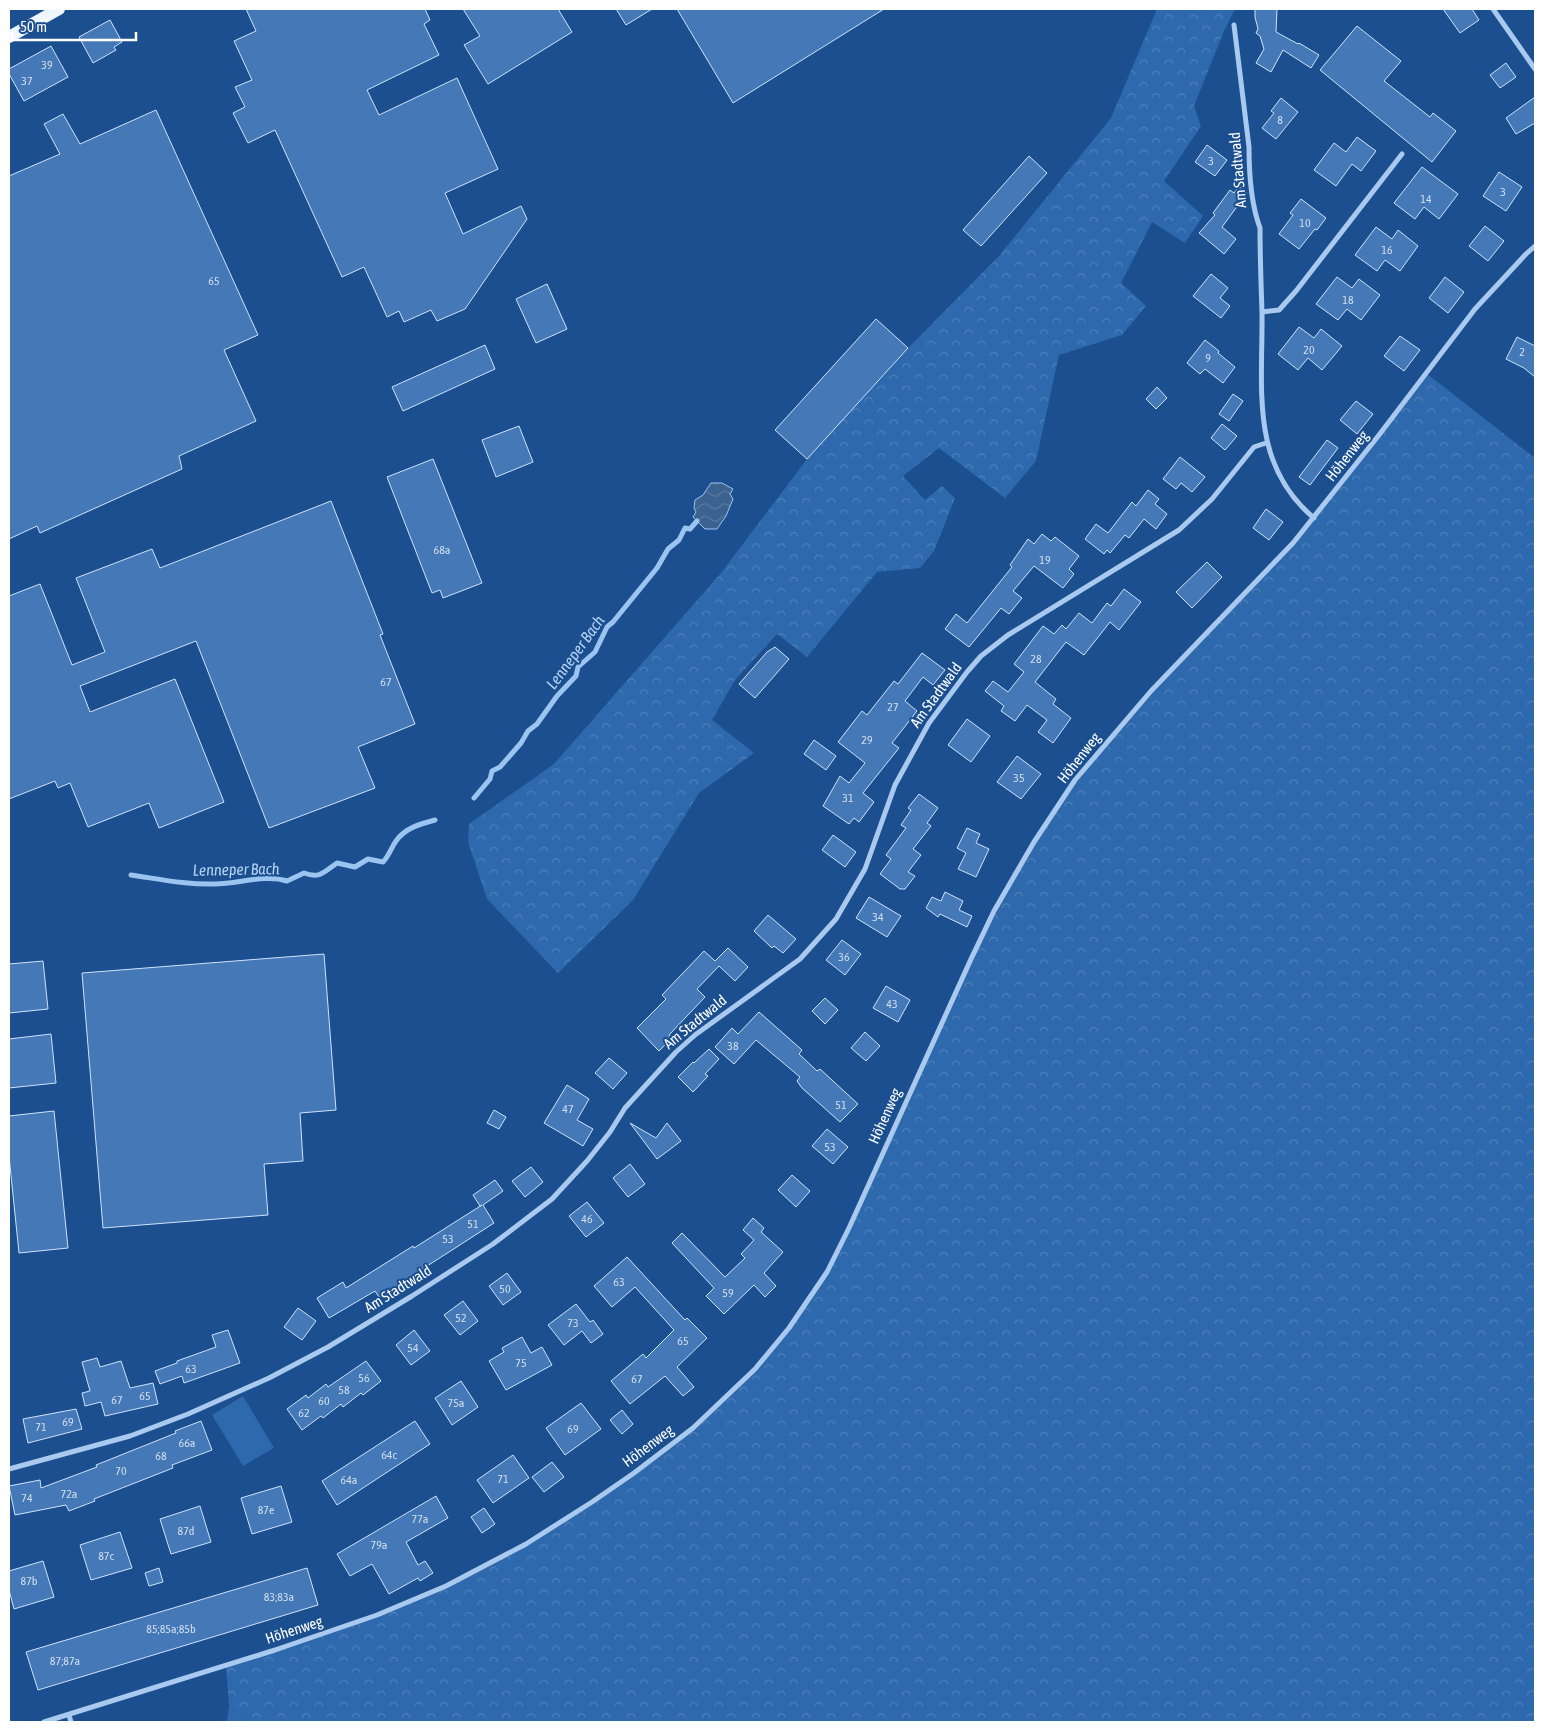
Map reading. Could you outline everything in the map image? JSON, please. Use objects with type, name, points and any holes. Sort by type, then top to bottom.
[{"type":"main road","points":[[9,37],[59,9]]},
{"type":"street","points":[[1493,9],[1535,69]]},
{"type":"street","name":"Am Stadtwald","points":[[1234,25],[1249,147],[1255,216],[1260,228],[1262,412],[1266,443],[1277,471],[1286,487],[1296,501],[1314,518]]},
{"type":"street","points":[[1262,312],[1279,310],[1296,291],[1402,154]]},
{"type":"street","name":"Höhenweg","points":[[44,1722],[321,1635],[377,1615],[446,1586],[526,1544],[634,1473],[693,1428],[755,1369],[789,1328],[827,1272],[994,911],[1034,842],[1075,780],[1151,691],[1293,543],[1475,309],[1535,246]]},
{"type":"street","name":"Am Stadtwald","points":[[9,1469],[130,1436],[188,1414],[269,1378],[328,1348],[412,1296],[493,1244],[552,1199],[587,1161],[610,1132],[625,1108],[676,1052],[715,1020],[800,959],[826,932],[846,903],[865,869],[895,784],[916,745],[942,704],[976,661],[1008,634],[1179,530],[1212,499],[1254,447],[1266,443]]},
{"type":"street","points":[[69,1715],[71,1722]]},
{"type":"green space","points":[[1157,9],[1235,9],[1224,31],[1194,106],[1201,126],[1164,181],[1203,216],[1185,243],[1152,222],[1121,283],[1146,306],[1122,335],[1059,355],[1036,461],[1005,498],[939,448],[903,476],[925,500],[942,486],[955,498],[934,551],[920,568],[877,572],[807,657],[777,634],[735,680],[712,720],[754,753],[699,793],[633,900],[558,973],[487,899],[468,842],[469,824],[554,764],[721,573],[807,459],[908,348],[999,256],[1111,118]]},
{"type":"green space","points":[[1426,373],[1535,458],[1535,1722],[249,1722],[229,1706],[226,1666],[339,1629],[446,1586],[561,1523],[693,1428],[755,1369],[789,1328],[823,1279],[971,959],[1034,842],[1075,780],[1115,733],[1293,543]]},
{"type":"green space","points":[[243,1396],[274,1448],[243,1466],[212,1415]]},
{"type":"green space","points":[[229,1706],[249,1722],[227,1722]]},
{"type":"water","points":[[711,483],[722,483],[733,489],[730,494],[733,499],[726,516],[717,529],[705,529],[693,517],[696,512],[694,508],[695,500],[703,495]]},
{"type":"building","points":[[246,9],[425,9],[430,20],[424,24],[439,55],[367,90],[379,115],[457,78],[498,169],[445,193],[463,234],[521,206],[527,219],[465,309],[437,321],[431,310],[404,322],[399,311],[387,317],[364,267],[342,277],[275,130],[248,143],[233,113],[245,107],[235,87],[252,80],[234,41],[256,31]]},
{"type":"building","points":[[463,9],[558,9],[572,32],[488,84],[464,45],[480,36]]},
{"type":"building","points":[[616,9],[652,9],[626,25]]},
{"type":"building","points":[[677,9],[884,9],[733,103]]},
{"type":"building","points":[[1255,9],[1277,9],[1276,32],[1319,55],[1311,68],[1283,50],[1271,72],[1256,63],[1264,49],[1260,36],[1256,33],[1258,29]]},
{"type":"building","points":[[1443,9],[1472,9],[1479,20],[1460,33]]},
{"type":"building","points":[[110,20],[122,42],[114,47],[116,50],[93,63],[79,37]]},
{"type":"building","points":[[1357,26],[1401,61],[1384,81],[1430,117],[1433,113],[1456,131],[1432,162],[1320,70]]},
{"type":"building","points":[[51,46],[68,77],[24,101],[9,74],[9,69]]},
{"type":"building","points":[[1506,63],[1516,77],[1500,88],[1490,75]]},
{"type":"building","points":[[1535,97],[1535,123],[1516,134],[1506,118]]},
{"type":"building","points":[[1281,98],[1298,112],[1276,139],[1262,128],[1274,113],[1271,111]]},
{"type":"building","points":[[156,110],[258,335],[224,350],[256,421],[179,456],[182,469],[40,533],[37,526],[9,539],[9,176],[60,154],[44,124],[63,114],[80,144]]},
{"type":"building","points":[[1357,137],[1376,151],[1361,171],[1352,164],[1336,186],[1314,170],[1334,143],[1346,152]]},
{"type":"building","points":[[1207,145],[1227,160],[1215,176],[1195,162]]},
{"type":"building","points":[[1029,156],[1047,173],[981,246],[963,230]]},
{"type":"building","points":[[1422,167],[1458,194],[1439,219],[1424,207],[1415,219],[1394,203]]},
{"type":"building","points":[[1499,172],[1522,187],[1506,211],[1483,196]]},
{"type":"building","points":[[1239,186],[1247,193],[1222,227],[1236,239],[1224,254],[1199,233],[1215,215],[1213,213],[1230,190],[1234,193]]},
{"type":"building","points":[[1301,199],[1326,218],[1299,249],[1279,234],[1293,215],[1290,213]]},
{"type":"building","points":[[1485,226],[1504,241],[1488,261],[1469,246]]},
{"type":"building","points":[[1376,227],[1392,239],[1398,230],[1418,246],[1400,271],[1385,260],[1377,271],[1355,255]]},
{"type":"building","points":[[1211,274],[1228,288],[1220,298],[1230,306],[1221,318],[1193,296]]},
{"type":"building","points":[[1337,277],[1352,288],[1359,279],[1380,295],[1361,320],[1347,309],[1338,320],[1316,304]]},
{"type":"building","points":[[1445,277],[1464,292],[1448,313],[1429,298]]},
{"type":"building","points":[[547,284],[567,329],[536,343],[516,299]]},
{"type":"building","points":[[876,319],[908,348],[807,459],[775,430]]},
{"type":"building","points":[[1299,327],[1314,338],[1321,329],[1342,346],[1322,370],[1308,358],[1298,370],[1278,354]]},
{"type":"building","points":[[1400,336],[1420,350],[1404,371],[1384,356]]},
{"type":"building","points":[[1517,337],[1535,346],[1535,377],[1524,368],[1506,359]]},
{"type":"building","points":[[1205,340],[1235,367],[1223,383],[1205,369],[1200,374],[1187,363]]},
{"type":"building","points":[[485,345],[495,369],[403,411],[392,387]]},
{"type":"building","points":[[1157,387],[1167,398],[1156,409],[1146,399]]},
{"type":"building","points":[[1233,394],[1243,401],[1229,421],[1219,414]]},
{"type":"building","points":[[1356,401],[1373,414],[1357,434],[1340,420]]},
{"type":"building","points":[[1222,424],[1237,436],[1225,450],[1211,438]]},
{"type":"building","points":[[519,426],[533,462],[496,477],[482,440]]},
{"type":"building","points":[[1327,440],[1338,448],[1310,485],[1299,477]]},
{"type":"building","points":[[1180,457],[1205,477],[1192,492],[1181,483],[1176,489],[1163,479]]},
{"type":"building","points":[[433,459],[482,583],[443,598],[440,590],[432,593],[387,477]]},
{"type":"building","points":[[1148,490],[1159,499],[1155,504],[1167,514],[1156,529],[1144,519],[1129,538],[1125,535],[1110,553],[1107,550],[1104,554],[1085,539],[1096,524],[1108,533],[1132,502],[1136,506]]},
{"type":"building","points":[[331,501],[383,634],[380,635],[415,724],[358,747],[375,788],[269,828],[196,641],[80,686],[90,712],[175,679],[224,802],[159,828],[149,803],[88,827],[70,783],[58,788],[55,781],[9,799],[9,596],[40,584],[72,665],[105,652],[76,578],[152,549],[160,568]]},
{"type":"building","points":[[1266,509],[1283,522],[1269,540],[1253,528]]},
{"type":"building","points":[[1042,534],[1051,541],[1055,537],[1079,556],[1069,569],[1074,574],[1063,588],[1034,566],[1013,591],[1022,598],[1009,614],[1001,608],[969,647],[945,629],[956,614],[967,623],[1012,567],[1010,565],[1028,539],[1034,544]]},
{"type":"building","points":[[1207,562],[1222,577],[1192,608],[1176,592]]},
{"type":"building","points":[[1124,589],[1141,602],[1119,630],[1110,622],[1084,655],[1066,642],[1035,682],[1056,699],[1053,704],[1071,718],[1053,743],[1038,732],[1047,720],[1027,705],[1015,721],[1001,711],[1004,706],[985,691],[993,681],[1008,692],[1024,672],[1014,664],[1043,626],[1054,634],[1062,625],[1066,629],[1079,613],[1092,623],[1107,603],[1111,606]]},
{"type":"building","points":[[775,647],[789,659],[755,698],[739,684],[767,652]]},
{"type":"building","points":[[922,653],[945,670],[933,685],[923,677],[905,701],[917,711],[892,743],[899,748],[863,793],[874,802],[859,822],[854,818],[849,824],[823,806],[840,776],[849,783],[865,763],[838,742],[862,711],[867,715],[894,681],[898,684]]},
{"type":"building","points":[[967,719],[990,736],[971,762],[948,745]]},
{"type":"building","points":[[814,740],[836,756],[826,770],[804,754]]},
{"type":"building","points":[[1017,756],[1041,774],[1021,799],[997,782]]},
{"type":"building","points":[[919,794],[938,808],[927,823],[931,826],[913,849],[921,855],[908,872],[915,876],[905,889],[900,889],[880,874],[891,859],[886,855],[906,828],[901,825],[911,810],[908,808]]},
{"type":"building","points":[[967,828],[980,834],[976,843],[989,849],[976,877],[958,869],[966,853],[957,848]]},
{"type":"building","points":[[833,835],[856,852],[845,867],[822,850]]},
{"type":"building","points":[[945,892],[963,901],[959,910],[972,916],[967,927],[940,914],[938,917],[926,908],[932,897],[941,901]]},
{"type":"building","points":[[869,897],[901,916],[887,937],[856,918]]},
{"type":"building","points":[[768,915],[796,939],[783,953],[774,946],[772,948],[754,931]]},
{"type":"building","points":[[842,940],[861,954],[845,975],[826,960]]},
{"type":"building","points":[[728,948],[748,967],[735,981],[719,966],[697,989],[705,997],[669,1035],[672,1038],[659,1051],[637,1028],[666,999],[662,995],[704,951],[715,961]]},
{"type":"building","points":[[324,954],[336,1110],[300,1113],[303,1161],[264,1164],[268,1215],[103,1228],[82,973]]},
{"type":"building","points":[[43,961],[48,1009],[9,1013],[9,964]]},
{"type":"building","points":[[886,986],[910,1000],[898,1022],[873,1008]]},
{"type":"building","points":[[825,998],[838,1010],[825,1024],[812,1011]]},
{"type":"building","points":[[759,1012],[802,1050],[799,1054],[817,1071],[820,1069],[858,1104],[840,1122],[802,1088],[797,1081],[800,1077],[756,1040],[734,1064],[715,1047],[732,1028],[738,1034]]},
{"type":"building","points":[[865,1032],[880,1046],[866,1061],[851,1048]]},
{"type":"building","points":[[51,1034],[56,1083],[9,1088],[9,1039]]},
{"type":"building","points":[[709,1049],[719,1059],[705,1074],[708,1076],[693,1092],[678,1077]]},
{"type":"building","points":[[609,1058],[627,1073],[613,1089],[595,1073]]},
{"type":"building","points":[[567,1085],[589,1099],[577,1120],[593,1129],[583,1146],[544,1123]]},
{"type":"building","points":[[494,1110],[506,1117],[499,1129],[487,1123]]},
{"type":"building","points":[[54,1111],[68,1248],[19,1253],[9,1156],[9,1116]]},
{"type":"building","points":[[630,1123],[656,1138],[667,1123],[681,1141],[657,1159]]},
{"type":"building","points":[[827,1129],[848,1147],[833,1164],[812,1146]]},
{"type":"building","points":[[630,1164],[645,1184],[628,1197],[613,1178]]},
{"type":"building","points":[[531,1167],[543,1182],[525,1197],[512,1181]]},
{"type":"building","points":[[792,1175],[810,1191],[796,1207],[778,1190]]},
{"type":"building","points":[[495,1180],[503,1191],[483,1205],[494,1223],[379,1297],[375,1291],[329,1318],[317,1298],[343,1282],[346,1288],[482,1205],[480,1206],[473,1195]]},
{"type":"building","points":[[587,1202],[604,1223],[586,1237],[569,1216]]},
{"type":"building","points":[[753,1218],[764,1228],[761,1232],[783,1252],[764,1273],[776,1286],[765,1297],[754,1285],[724,1314],[706,1296],[714,1288],[672,1243],[682,1233],[725,1277],[745,1258],[741,1254],[754,1240],[743,1230]]},
{"type":"building","points":[[627,1257],[685,1320],[687,1318],[707,1338],[677,1367],[694,1387],[683,1396],[665,1376],[630,1404],[611,1381],[643,1354],[646,1358],[674,1330],[635,1287],[612,1307],[594,1286]]},
{"type":"building","points":[[507,1273],[521,1292],[503,1305],[489,1286]]},
{"type":"building","points":[[463,1301],[478,1321],[460,1335],[444,1315]]},
{"type":"building","points":[[576,1304],[590,1322],[593,1320],[603,1334],[591,1343],[582,1331],[564,1345],[548,1325]]},
{"type":"building","points":[[298,1308],[316,1321],[302,1340],[284,1327]]},
{"type":"building","points":[[228,1330],[240,1363],[184,1383],[182,1376],[160,1384],[155,1371],[216,1347],[212,1335]]},
{"type":"building","points":[[414,1330],[430,1351],[411,1365],[396,1345]]},
{"type":"building","points":[[522,1337],[531,1353],[542,1347],[552,1365],[506,1390],[489,1361],[504,1352],[502,1348]]},
{"type":"building","points":[[97,1358],[100,1367],[121,1361],[130,1388],[153,1383],[158,1404],[105,1416],[101,1402],[85,1406],[82,1393],[90,1391],[82,1362]]},
{"type":"building","points":[[366,1361],[381,1381],[363,1395],[361,1393],[343,1407],[341,1404],[323,1418],[321,1416],[302,1430],[287,1409],[306,1395],[308,1398],[326,1384],[328,1387]]},
{"type":"building","points":[[461,1381],[478,1407],[452,1425],[435,1398]]},
{"type":"building","points":[[581,1403],[601,1429],[565,1455],[546,1428]]},
{"type":"building","points":[[76,1409],[82,1429],[28,1443],[23,1419]]},
{"type":"building","points":[[622,1410],[633,1424],[622,1434],[610,1420]]},
{"type":"building","points":[[201,1421],[212,1450],[172,1465],[173,1468],[94,1499],[95,1501],[69,1511],[66,1505],[15,1515],[9,1486],[40,1480],[41,1488],[97,1467],[96,1465]]},
{"type":"building","points":[[415,1421],[430,1444],[337,1505],[322,1481]]},
{"type":"building","points":[[513,1455],[529,1478],[493,1503],[477,1480]]},
{"type":"building","points":[[552,1462],[564,1477],[544,1492],[532,1477]]},
{"type":"building","points":[[281,1486],[292,1522],[252,1534],[241,1498]]},
{"type":"building","points":[[436,1496],[448,1518],[406,1542],[418,1565],[425,1561],[433,1573],[420,1581],[418,1578],[389,1594],[372,1564],[350,1576],[337,1554]]},
{"type":"building","points":[[200,1506],[211,1542],[171,1554],[160,1519]]},
{"type":"building","points":[[484,1508],[495,1524],[482,1533],[471,1517]]},
{"type":"building","points":[[120,1532],[132,1568],[91,1580],[80,1545]]},
{"type":"building","points":[[43,1561],[54,1597],[14,1609],[9,1590],[9,1571]]},
{"type":"building","points":[[159,1568],[163,1582],[149,1586],[145,1573]]},
{"type":"building","points":[[307,1568],[318,1605],[38,1690],[26,1652]]},
{"type":"waterway","name":"Lenneper Bach","points":[[474,798],[490,779],[492,771],[500,767],[521,743],[528,731],[537,724],[557,696],[576,676],[578,667],[595,652],[607,627],[657,568],[668,549],[679,540],[685,528],[690,529],[697,521]]},
{"type":"waterway","name":"Lenneper Bach","points":[[131,875],[194,884],[224,884],[270,879],[287,881],[304,873],[309,875],[322,874],[337,863],[355,867],[368,859],[383,862],[396,841],[404,833],[418,825],[435,820]]}]
